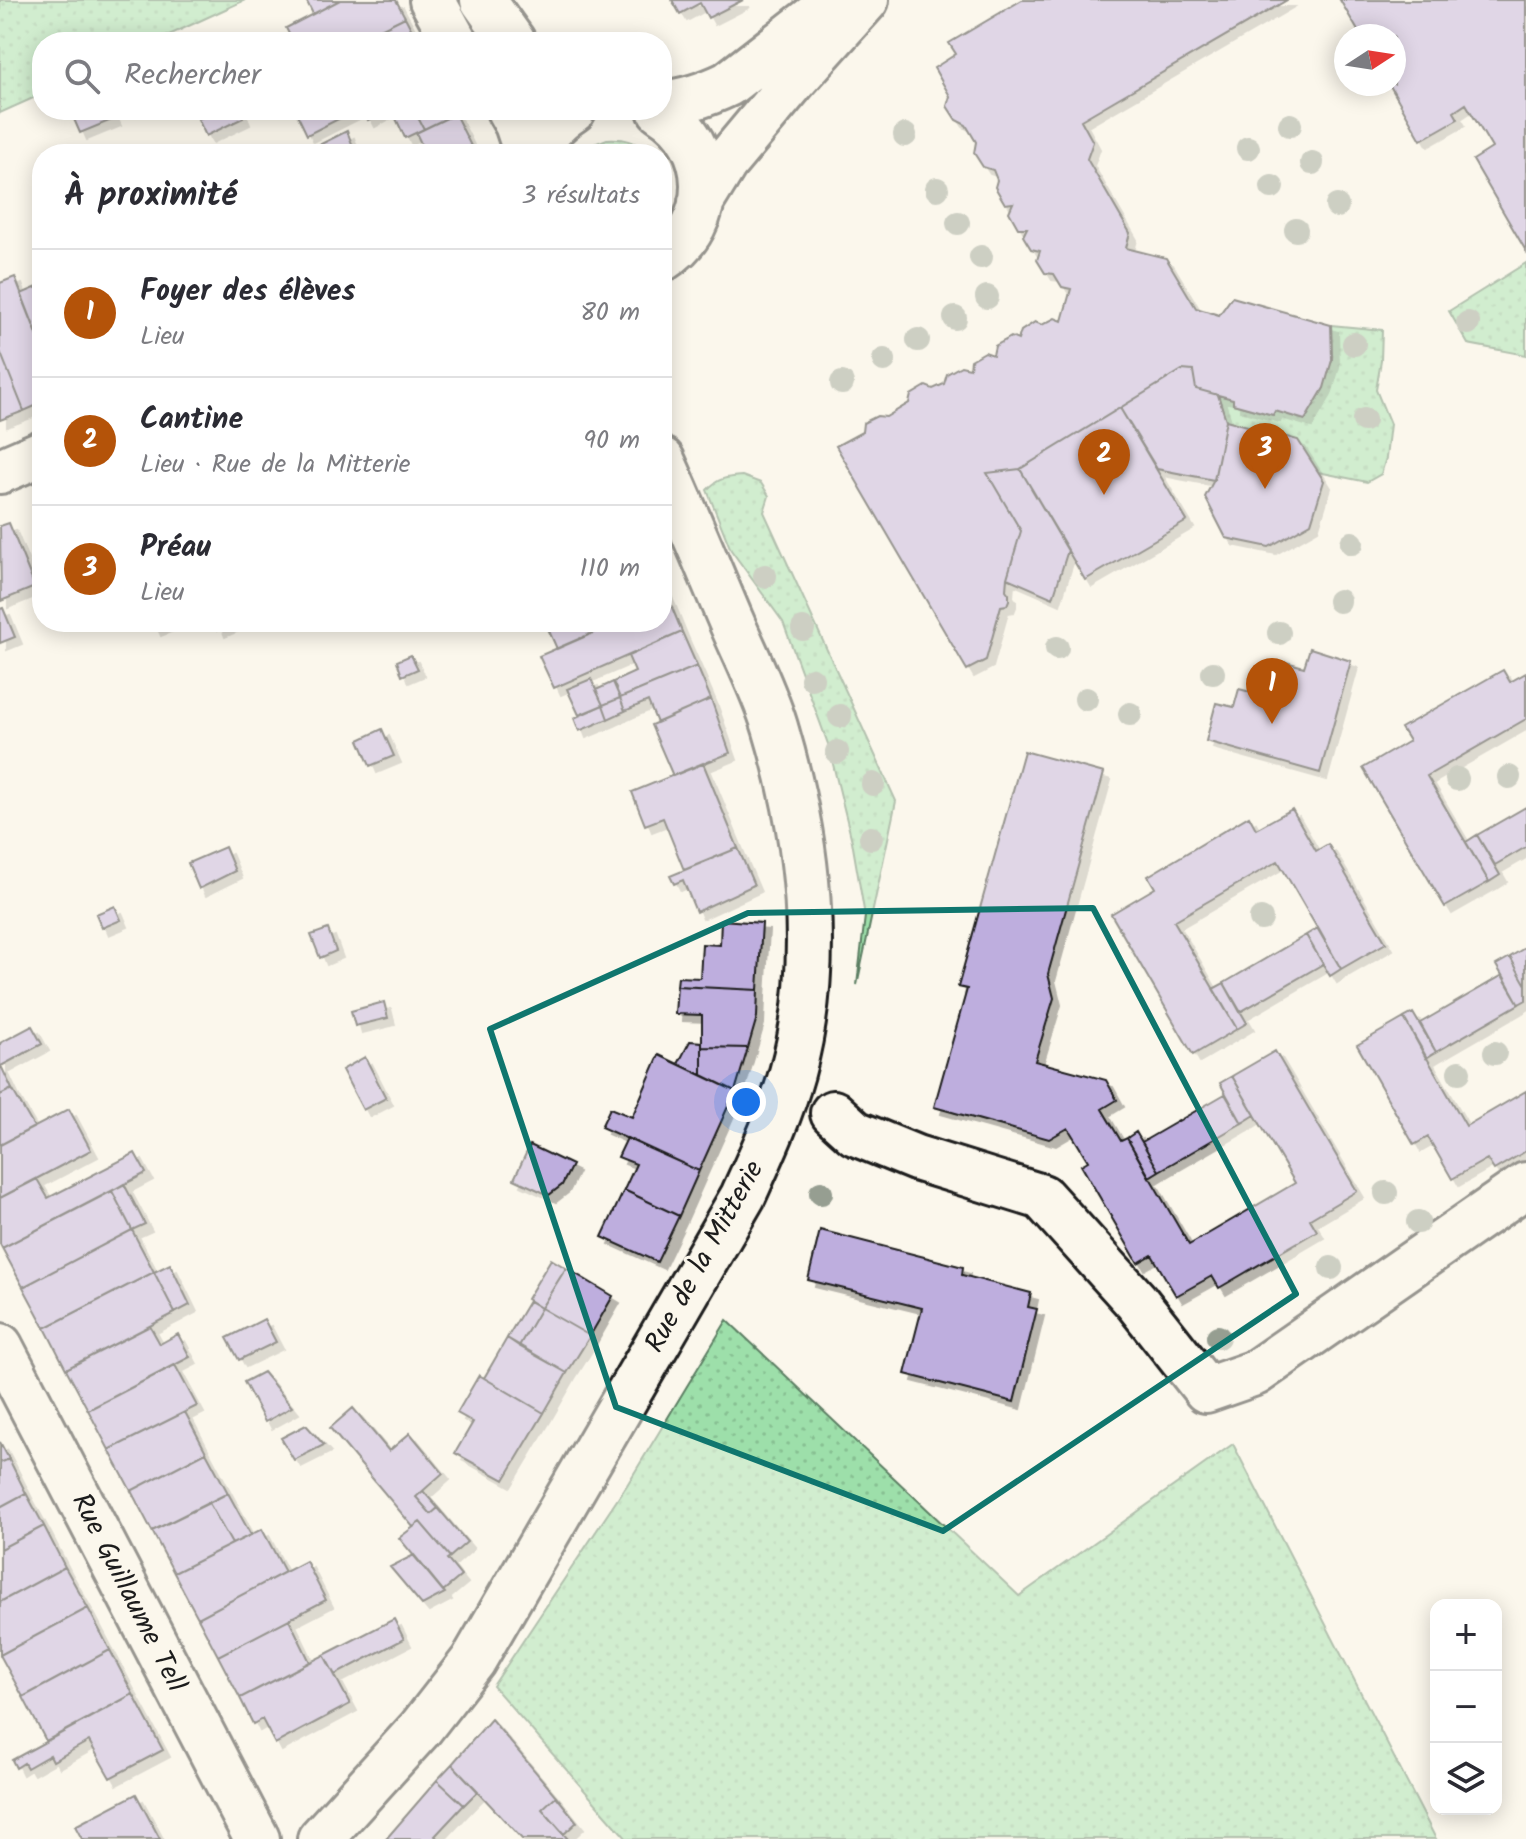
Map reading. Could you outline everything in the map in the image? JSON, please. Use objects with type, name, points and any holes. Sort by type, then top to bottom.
[{"type":"street","points":[[432,0],[450,32]]},
{"type":"street","points":[[483,0],[506,32]]},
{"type":"street","points":[[672,103],[728,84],[836,0]]},
{"type":"street","points":[[701,202],[725,163],[866,0]]},
{"type":"street","points":[[672,118],[695,148],[704,188],[693,227],[672,252]]},
{"type":"street","points":[[514,120],[524,144]]},
{"type":"street","points":[[541,144],[560,120]]},
{"type":"street","points":[[0,471],[32,457]]},
{"type":"street","name":"Rue de la Mitterie","points":[[320,1839],[420,1729],[480,1649],[743,1196],[773,1129],[792,1073],[803,1021],[809,955],[806,880],[798,821],[774,724],[672,484]]},
{"type":"street","points":[[833,1113],[855,1133],[916,1158],[1042,1197],[1136,1301],[1206,1390],[1255,1373],[1526,1185]]},
{"type":"street","name":"Rue Guillaume Tell","points":[[0,1346],[257,1839]]},
{"type":"highlighted area","points":[[1093,908],[1296,1294],[943,1531],[616,1407],[490,1029],[748,913]]},
{"type":"green space","points":[[0,0],[245,0],[176,32],[32,32],[32,99],[0,113]]},
{"type":"green space","points":[[619,139],[635,144],[594,144]]},
{"type":"green space","points":[[1526,263],[1526,355],[1468,344],[1449,311]]},
{"type":"green space","points":[[1331,325],[1382,330],[1376,390],[1390,424],[1381,474],[1367,482],[1318,472],[1226,420],[1218,395],[1233,399],[1233,404],[1273,415],[1332,360]]},
{"type":"green space","points":[[742,476],[761,483],[769,496],[764,512],[896,801],[857,985],[865,916],[852,841],[828,744],[783,622],[731,550],[707,490],[723,479]]},
{"type":"green space","points":[[727,1320],[1019,1596],[1233,1444],[1436,1839],[627,1839],[493,1686],[627,1485]]},
{"type":"building","points":[[306,0],[340,0],[313,14]]},
{"type":"building","points":[[340,0],[396,0],[405,17],[374,32],[288,32],[286,28]]},
{"type":"building","points":[[672,0],[743,0],[708,18],[700,3],[680,14]]},
{"type":"building","points":[[1022,0],[1287,0],[1081,120],[1093,142],[1087,159],[1130,233],[1126,248],[1166,258],[1196,308],[1219,315],[1232,297],[1331,325],[1332,360],[1324,388],[1305,420],[1233,404],[1233,399],[1196,389],[1193,371],[1182,370],[1020,469],[987,473],[1021,531],[1007,578],[1009,600],[1007,605],[1001,606],[986,660],[967,670],[836,446],[862,432],[863,423],[877,416],[886,417],[909,403],[911,395],[926,386],[933,389],[944,384],[947,374],[961,366],[970,368],[971,360],[985,352],[993,355],[995,346],[1011,337],[1018,340],[1021,331],[1035,322],[1042,325],[1055,318],[1062,321],[1071,289],[1062,287],[1054,274],[1045,273],[1037,260],[1040,251],[1031,249],[1023,236],[1027,228],[1018,228],[1009,212],[1013,203],[1005,204],[995,187],[997,180],[993,170],[983,167],[974,153],[976,142],[966,125],[956,120],[947,106],[950,96],[934,68],[956,54],[949,43]]},
{"type":"building","points":[[1340,0],[1526,0],[1526,251],[1473,160],[1492,148],[1466,104],[1454,112],[1458,119],[1421,140],[1396,96],[1406,96],[1406,24],[1354,24]]},
{"type":"building","points":[[405,17],[413,32],[374,32]]},
{"type":"building","points":[[74,120],[112,120],[80,133]]},
{"type":"building","points":[[198,120],[239,120],[206,136]]},
{"type":"building","points":[[300,120],[336,120],[307,135]]},
{"type":"building","points":[[397,120],[419,120],[424,129],[405,138]]},
{"type":"building","points":[[419,120],[443,120],[424,129]]},
{"type":"building","points":[[443,120],[458,120],[470,144],[421,144],[416,133]]},
{"type":"building","points":[[347,131],[352,144],[321,144]]},
{"type":"building","points":[[15,277],[32,321],[32,407],[24,411],[0,351],[0,283]]},
{"type":"building","points":[[32,289],[32,322],[21,294]]},
{"type":"building","points":[[0,351],[24,411],[0,420]]},
{"type":"building","points":[[1182,370],[1193,371],[1196,389],[1218,395],[1226,420],[1214,480],[1157,469],[1120,408]]},
{"type":"building","points":[[1120,408],[1187,521],[1085,580],[1020,469]]},
{"type":"building","points":[[1226,420],[1298,440],[1324,481],[1311,523],[1269,547],[1226,538],[1205,497],[1214,480]]},
{"type":"building","points":[[1020,469],[1068,550],[1053,598],[1007,578],[1021,531],[987,473]]},
{"type":"building","points":[[9,523],[32,580],[32,588],[1,601],[0,526]]},
{"type":"building","points":[[672,607],[682,632],[554,688],[539,656],[595,632],[672,632]]},
{"type":"building","points":[[3,608],[15,637],[0,643],[0,609]]},
{"type":"building","points":[[549,632],[595,632],[557,649]]},
{"type":"building","points":[[682,632],[697,666],[620,698],[613,682],[635,672],[628,656]]},
{"type":"building","points":[[1310,648],[1351,661],[1320,773],[1206,741],[1216,703],[1234,707],[1239,689],[1258,694],[1262,675],[1281,680],[1286,662],[1304,667]]},
{"type":"building","points":[[411,655],[418,669],[402,676],[397,661]]},
{"type":"building","points":[[697,666],[711,699],[657,723],[648,701],[625,711],[620,698]]},
{"type":"building","points":[[1503,670],[1510,682],[1526,673],[1526,719],[1427,776],[1489,882],[1445,907],[1363,768],[1409,741],[1401,728]]},
{"type":"building","points":[[591,679],[603,705],[579,715],[567,689]]},
{"type":"building","points":[[613,682],[620,698],[603,705],[596,690]]},
{"type":"building","points":[[620,698],[625,711],[608,719],[603,705]]},
{"type":"building","points":[[711,699],[730,753],[673,776],[651,725]]},
{"type":"building","points":[[603,705],[608,719],[579,731],[574,718]]},
{"type":"building","points":[[382,729],[394,756],[370,766],[359,740]]},
{"type":"building","points":[[1024,751],[1104,773],[1048,974],[1054,998],[1035,1061],[1106,1080],[1117,1100],[1102,1109],[1121,1141],[1127,1138],[1189,1245],[1295,1183],[1232,1076],[1275,1051],[1357,1191],[1310,1219],[1317,1231],[1219,1288],[1212,1276],[1176,1296],[1152,1255],[1138,1263],[1081,1165],[1088,1161],[1068,1128],[1049,1139],[934,1107],[967,989],[958,987]]},
{"type":"building","points":[[703,763],[738,848],[684,870],[663,818],[645,825],[632,792]]},
{"type":"building","points":[[1526,807],[1526,847],[1495,865],[1477,835]]},
{"type":"building","points":[[1292,809],[1316,851],[1328,844],[1386,943],[1341,969],[1278,861],[1174,921],[1237,1029],[1193,1055],[1111,914],[1155,888],[1148,876],[1249,816],[1256,829]]},
{"type":"building","points":[[1477,835],[1500,875],[1489,882],[1466,842]]},
{"type":"building","points":[[225,847],[235,871],[199,889],[188,863]]},
{"type":"building","points":[[738,848],[754,885],[696,912],[683,880],[674,884],[670,876]]},
{"type":"building","points":[[115,906],[121,920],[102,928],[96,914]]},
{"type":"building","points":[[721,920],[762,923],[758,990],[677,986],[678,977],[700,978],[702,944],[720,945]]},
{"type":"building","points":[[1318,928],[1341,969],[1330,976],[1306,935]]},
{"type":"building","points":[[328,929],[336,951],[320,958],[311,935]]},
{"type":"building","points":[[1306,935],[1323,964],[1240,1012],[1224,983]]},
{"type":"building","points":[[1526,947],[1526,985],[1510,957]]},
{"type":"building","points":[[1510,957],[1526,985],[1526,1000],[1519,1004],[1496,965]]},
{"type":"building","points":[[1503,975],[1519,1004],[1436,1052],[1420,1023]]},
{"type":"building","points":[[1224,983],[1247,1023],[1237,1029],[1213,989]]},
{"type":"building","points":[[677,986],[758,990],[757,1017],[748,1048],[702,1047],[702,1015],[675,1014]]},
{"type":"building","points":[[384,1002],[388,1018],[355,1026],[351,1011]]},
{"type":"building","points":[[1413,1013],[1436,1052],[1426,1058],[1404,1018]]},
{"type":"building","points":[[1404,1018],[1466,1126],[1526,1091],[1526,1151],[1494,1170],[1487,1159],[1452,1179],[1428,1137],[1414,1145],[1357,1045]]},
{"type":"building","points":[[32,1026],[42,1044],[1,1066],[12,1089],[0,1095],[0,1043]]},
{"type":"building","points":[[690,1041],[702,1042],[702,1075],[678,1064]]},
{"type":"building","points":[[702,1047],[748,1048],[735,1091],[702,1075]]},
{"type":"building","points":[[659,1055],[735,1091],[699,1171],[601,1127],[610,1108],[632,1117]]},
{"type":"building","points":[[365,1057],[386,1098],[363,1110],[342,1070]]},
{"type":"building","points":[[1232,1076],[1255,1115],[1242,1123],[1220,1083]]},
{"type":"building","points":[[12,1089],[34,1127],[0,1145],[0,1095]]},
{"type":"building","points":[[1225,1094],[1242,1123],[1159,1171],[1142,1142]]},
{"type":"building","points":[[69,1109],[91,1150],[0,1198],[0,1145]]},
{"type":"building","points":[[1136,1132],[1159,1171],[1149,1177],[1127,1138]]},
{"type":"building","points":[[627,1138],[699,1171],[679,1216],[624,1190],[636,1164],[618,1157]]},
{"type":"building","points":[[530,1145],[572,1165],[562,1185],[549,1195],[514,1179]]},
{"type":"building","points":[[135,1153],[146,1173],[2,1248],[0,1198],[37,1179],[48,1198]]},
{"type":"building","points":[[124,1184],[145,1224],[132,1230],[112,1191]]},
{"type":"building","points":[[624,1190],[679,1216],[657,1262],[602,1237]]},
{"type":"building","points":[[112,1191],[132,1230],[23,1287],[2,1248]]},
{"type":"building","points":[[132,1230],[154,1272],[45,1328],[23,1287]]},
{"type":"building","points":[[820,1230],[963,1267],[962,1275],[1031,1293],[1028,1307],[1037,1309],[1014,1402],[905,1374],[922,1308],[808,1280]]},
{"type":"building","points":[[551,1259],[566,1268],[541,1308],[527,1299]]},
{"type":"building","points":[[170,1264],[190,1305],[175,1313],[154,1272]]},
{"type":"building","points":[[566,1268],[613,1296],[590,1336],[541,1308]]},
{"type":"building","points":[[154,1272],[175,1313],[66,1369],[45,1328]]},
{"type":"building","points":[[529,1301],[541,1308],[519,1346],[507,1338]]},
{"type":"building","points":[[541,1308],[590,1336],[567,1373],[519,1346]]},
{"type":"building","points":[[264,1319],[276,1342],[239,1360],[227,1338]]},
{"type":"building","points":[[150,1326],[160,1344],[178,1334],[190,1357],[88,1410],[66,1369]]},
{"type":"building","points":[[507,1338],[567,1373],[544,1413],[484,1378]]},
{"type":"building","points":[[175,1365],[197,1406],[109,1450],[88,1410]]},
{"type":"building","points":[[263,1372],[292,1407],[265,1422],[244,1382]]},
{"type":"building","points":[[479,1375],[544,1413],[504,1480],[455,1453],[473,1422],[457,1413]]},
{"type":"building","points":[[353,1408],[389,1451],[410,1433],[443,1473],[416,1497],[431,1514],[438,1508],[467,1542],[450,1557],[420,1522],[413,1527],[330,1428]]},
{"type":"building","points":[[185,1412],[206,1452],[131,1491],[109,1450]]},
{"type":"building","points":[[306,1425],[324,1445],[294,1460],[281,1438]]},
{"type":"building","points":[[0,1442],[9,1459],[0,1463]]},
{"type":"building","points":[[206,1452],[228,1493],[152,1531],[131,1491]]},
{"type":"building","points":[[9,1459],[26,1493],[0,1507],[0,1463]]},
{"type":"building","points":[[423,1491],[438,1508],[431,1514],[416,1497]]},
{"type":"building","points":[[26,1493],[44,1526],[0,1549],[0,1507]]},
{"type":"building","points":[[228,1493],[251,1535],[232,1544],[209,1503]]},
{"type":"building","points":[[209,1503],[232,1544],[174,1573],[152,1531]]},
{"type":"building","points":[[420,1522],[450,1557],[447,1559],[461,1576],[443,1591],[399,1538]]},
{"type":"building","points":[[44,1526],[65,1567],[0,1602],[0,1549]]},
{"type":"building","points":[[262,1529],[285,1572],[198,1618],[174,1573]]},
{"type":"building","points":[[414,1555],[445,1593],[422,1605],[390,1567]]},
{"type":"building","points":[[306,1561],[326,1600],[218,1656],[198,1618]]},
{"type":"building","points":[[65,1567],[88,1608],[0,1655],[0,1602]]},
{"type":"building","points":[[88,1608],[110,1650],[23,1697],[0,1655]]},
{"type":"building","points":[[289,1619],[310,1662],[240,1698],[218,1656]]},
{"type":"building","points":[[394,1619],[404,1639],[335,1675],[324,1655]]},
{"type":"building","points":[[110,1650],[133,1694],[46,1741],[23,1697]]},
{"type":"building","points":[[324,1655],[350,1704],[275,1744],[262,1719],[253,1724],[240,1698]]},
{"type":"building","points":[[133,1694],[163,1750],[110,1778],[89,1741],[53,1761],[50,1755],[27,1768],[24,1763],[16,1768],[12,1760]]},
{"type":"building","points":[[491,1719],[556,1796],[542,1809],[568,1839],[522,1839],[452,1764]]},
{"type":"building","points":[[452,1764],[478,1791],[464,1805],[437,1780]]},
{"type":"building","points":[[437,1780],[464,1805],[435,1836],[438,1839],[386,1839]]},
{"type":"building","points":[[136,1794],[160,1839],[82,1839],[75,1826]]},
{"type":"building","points":[[556,1796],[577,1822],[564,1834],[542,1809]]},
{"type":"place","name":"Préau","points":[[1265,489]]},
{"type":"place","name":"Cantine","points":[[1104,495]]},
{"type":"place","name":"Foyer des élèves","points":[[1272,724]]}]
